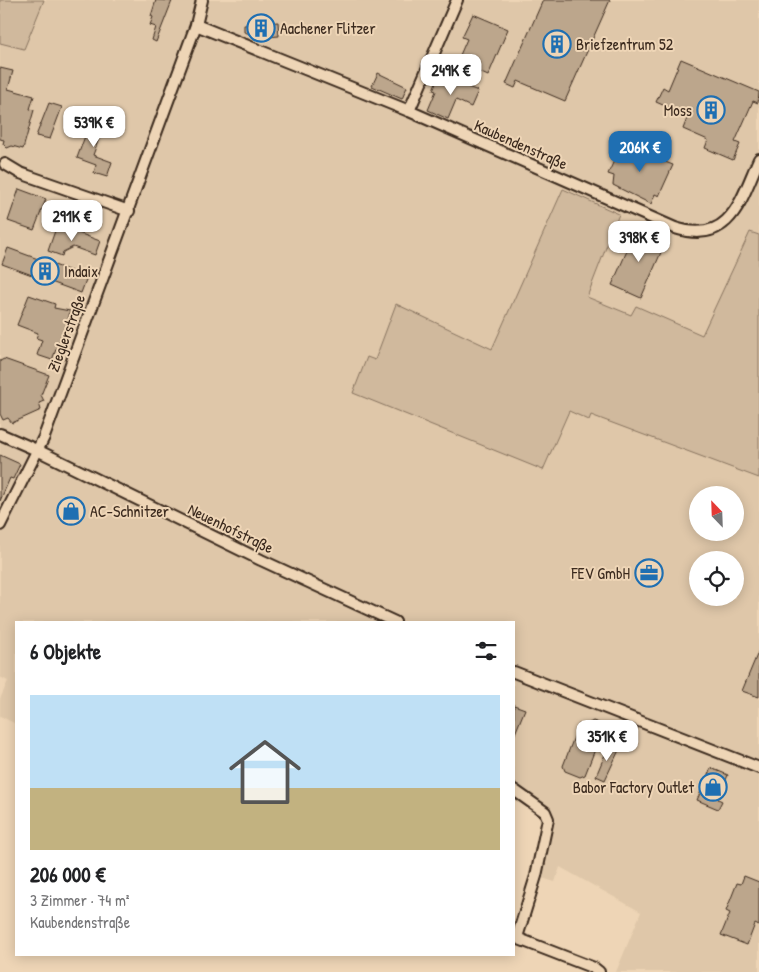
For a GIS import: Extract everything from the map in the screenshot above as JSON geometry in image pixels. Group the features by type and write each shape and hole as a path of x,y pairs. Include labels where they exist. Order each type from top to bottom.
{"street":[{"name":"Zieglerstraße","path":"0,525 39,451 196,25 202,0"},
{"path":"409,111 457,0"},
{"name":"Kaubendenstraße","path":"196,25 409,111 675,228 689,232 715,229 726,222 736,211 759,159"},
{"path":"5,164 20,173 128,211"},
{"name":"Neuenhofstraße","path":"0,434 39,451 261,560 393,621"},
{"path":"515,672 759,768"},
{"path":"515,791 545,812 548,820 536,876 518,934 519,939 522,942 594,968 599,972"}],"shaded area":[{"path":"0,0 44,0 24,49 0,43"},
{"path":"44,0 759,0 759,235 750,232 702,335 636,307 632,316 587,297 619,215 563,189 492,349 396,305 375,360 367,357 543,470 569,411 589,420 591,415 759,478 759,972 616,972 641,912 560,867 555,882 539,877 552,813 515,787 515,621 15,621 15,724 0,716 0,699 8,681 0,677 0,43 24,49"},
{"path":"563,189 619,214 587,297 631,315 636,306 702,335 750,232 759,235 759,478 591,415 589,420 569,411 543,470 353,393 367,357 375,360 396,304 492,349"}],"building":[{"path":"156,0 172,1 156,42 152,40 156,27 150,25"},
{"name":"Briefzentrum 52","path":"543,0 610,0 565,101 518,81 515,88 506,84"},
{"path":"473,14 508,29 488,76 457,62 467,39 462,37"},
{"name":"Aachener Flitzer","path":"278,22 279,36 254,38 254,35 244,32 244,25"},
{"name":"Moss","path":"681,59 759,92 758,103 753,101 735,142 740,144 733,160 705,148 708,140 683,129 688,116 656,102 663,87 668,90"},
{"path":"0,68 13,71 8,89 34,96 30,109 34,110 23,149 12,146 7,148 3,144 4,140 0,139"},
{"path":"378,73 407,87 402,99 372,86"},
{"path":"439,74 462,85 464,79 470,82 468,87 478,91 471,107 456,100 448,119 428,110 436,91 433,90"},
{"path":"49,103 62,107 50,139 36,136"},
{"path":"92,117 105,122 93,155 112,162 107,177 94,173 96,165 77,158"},
{"path":"622,143 643,152 645,149 662,156 660,160 673,165 659,196 655,194 651,204 613,185 614,176 608,174"},
{"path":"19,189 46,199 34,230 8,221"},
{"path":"57,225 100,241 95,255 73,247 63,252 62,256 48,251"},
{"path":"637,228 666,241 641,298 612,285"},
{"name":"Indaix","path":"8,248 87,277 81,293 2,264"},
{"path":"29,295 55,304 54,308 70,311 65,337 61,336 52,360 37,355 42,340 36,338 38,333 17,325"},
{"path":"4,359 49,375 41,395 44,401 39,403 41,410 12,423 8,418 3,420 0,414 0,361"},
{"path":"0,455 20,464 13,479 10,478 0,501"},
{"path":"759,650 759,697 742,691"},
{"path":"515,705 525,709 515,734"},
{"path":"593,721 601,724 603,729 585,775 580,777 565,771 563,766 579,724 584,726"},
{"path":"609,745 619,750 605,780 596,776"},
{"name":"Babor Factory Outlet","path":"711,768 728,775 718,799 722,801 718,809 697,800"},
{"path":"744,876 759,882 759,926 755,924 747,945 721,935 730,913 726,911 737,883 741,884"}],"place":[{"name":"Aachener Flitzer","path":"261,28"},
{"name":"Briefzentrum 52","path":"557,44"},
{"name":"Moss","path":"711,110"},
{"name":"Indaix","path":"45,271"},
{"name":"AC-Schnitzer","path":"71,511"},
{"name":"FEV GmbH","path":"649,573"},
{"name":"Babor Factory Outlet","path":"713,787"}]}
